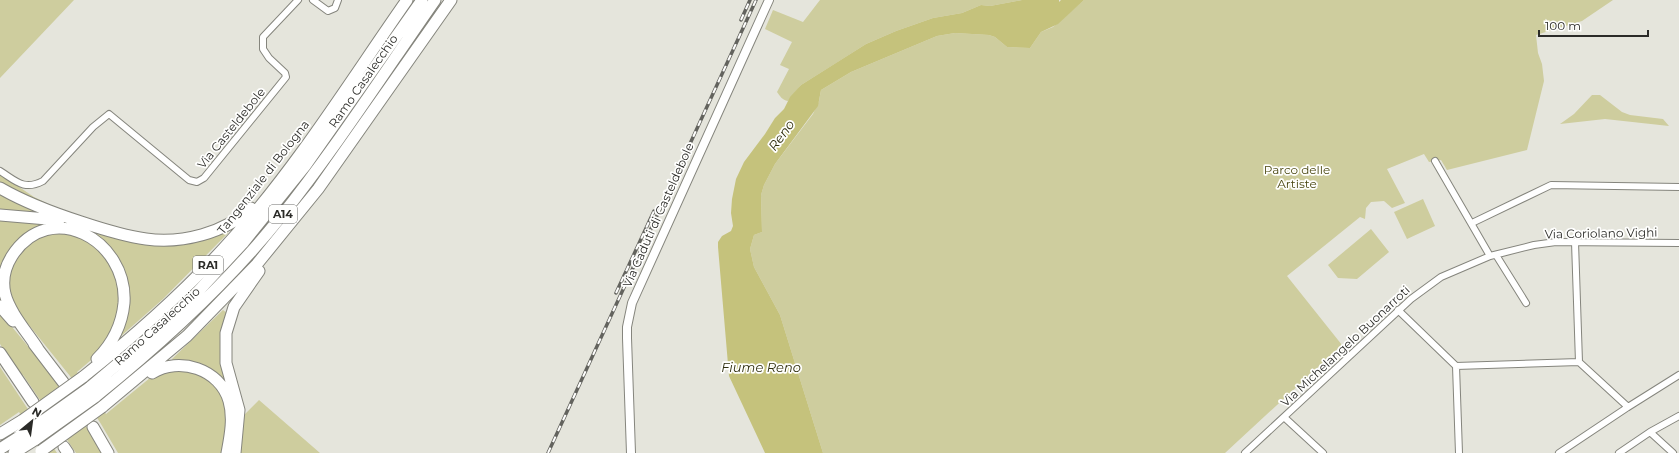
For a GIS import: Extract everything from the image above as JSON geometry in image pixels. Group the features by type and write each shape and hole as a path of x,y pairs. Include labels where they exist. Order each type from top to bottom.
{"highway":[{"name":"Tangenziale di Bologna","path":"82,376 152,320 217,256 268,196 314,134 407,0"},
{"name":"Ramo Casalecchio","path":"92,392 191,299 243,243 306,166 422,0"},
{"name":"Ramo Casalecchio","path":"14,453 33,435 92,392 130,368 202,304 238,267 309,181 435,0"},
{"name":"RA1","path":"41,452 64,446 102,407 159,361 203,320 257,264 292,223 318,189 451,0"},
{"path":"0,215 49,218 89,225 151,239 181,238 215,230 239,218 248,210 277,174 314,134"},
{"path":"0,188 38,208 89,225"},
{"path":"235,453 239,422 238,410 225,352 228,323 238,299 274,253 292,223"},
{"path":"0,434 59,395 82,376 103,353 115,335 123,308 124,291 118,268 109,253 96,240 81,232 53,228 38,233 19,246 7,265 4,287 8,302 38,349"},
{"path":"0,306 38,349 63,382"},
{"path":"0,353 33,402"},
{"path":"0,359 16,376"},
{"path":"121,393 167,366 188,366 207,373 223,388 229,401 231,419 227,453"},
{"path":"93,427 108,451"},
{"name":"Ramo Casalecchio","path":"0,449 33,435"}],"main road":[{"name":"Via Caduti di Casteldebole","path":"631,453 627,327 632,303 770,0"}],"street":[{"name":"Via Casteldebole","path":"0,171 20,184 33,186 43,181 93,127 110,114 189,180 197,182 204,178 286,77 285,73 269,58 263,49 263,38 298,0"},
{"path":"313,0 328,11 335,8 338,0"},
{"path":"1436,161 1472,223 1526,302"},
{"path":"1472,223 1551,185 1679,186"},
{"path":"1575,242 1579,362"},
{"name":"Via Coriolano Vighi","path":"1493,255 1534,245 1575,242 1679,243"},
{"name":"Via Michelangelo Buonarroti","path":"1245,453 1285,418 1411,298 1442,277 1493,255"},
{"path":"1398,310 1456,366 1459,453"},
{"path":"1456,366 1579,362 1628,407"},
{"path":"1559,453 1679,375"},
{"path":"1619,453 1650,432 1679,416"},
{"path":"1285,418 1323,453"},
{"path":"1650,432 1673,453"}],"green space":[{"path":"0,0 74,0 0,78"},
{"path":"820,0 1022,0 990,6 981,5 962,13 933,18 896,31 866,44 801,85 788,101 781,98 777,92 789,69 780,65 792,42 765,29 773,10 803,22"},
{"name":"Parco delle Artiste","path":"1084,0 1613,0 1582,21 1536,35 1544,81 1527,150 1447,170 1441,160 1429,162 1424,154 1387,169 1405,203 1392,208 1384,201 1371,202 1366,208 1365,219 1360,217 1287,276 1342,345 1225,453 823,453 780,315 754,267 750,249 754,235 762,232 761,195 764,185 775,164 813,114 819,101 821,90 851,72 937,36 955,33 989,35 995,37 1007,47 1030,48 1041,32 1053,27"},
{"path":"1592,95 1600,95 1622,112 1630,115 1663,119 1669,126 1605,119 1560,124 1574,114"},
{"path":"0,174 34,197 82,220 54,210 0,183"},
{"path":"0,192 38,211 38,214 0,211"},
{"path":"1423,199 1435,226 1407,239 1394,212"},
{"path":"0,218 52,224 34,229 19,239 7,253 0,270"},
{"path":"84,229 132,240 226,230 228,233 163,299 120,337 126,281"},
{"path":"1371,229 1389,252 1357,279 1338,278 1328,265"},
{"path":"59,231 89,239 112,261 121,299 115,329 97,355 77,372 106,414 156,373 176,367 208,378 224,397 228,421 222,453 118,453 70,376 20,314 9,293 9,276 13,261 33,239"},
{"path":"223,310 227,313 222,335 222,359 229,389 198,365 173,361 172,359"},
{"path":"0,313 55,380 80,416 102,453 76,453 23,375 19,374 0,344"},
{"path":"0,367 57,453 46,453 19,412 0,425"},
{"path":"259,400 320,453 239,453 243,416"}],"water":[{"name":"Fiume Reno","path":"1022,0 1059,0 1059,2 1061,0 1084,0 1058,24 1041,32 1030,48 1007,47 995,37 989,35 955,33 937,36 851,72 821,90 818,106 775,164 764,185 761,195 762,232 754,235 750,249 754,267 780,315 823,453 765,453 729,376 718,247 718,242 722,236 731,231 733,226 731,213 732,199 736,179 744,162 775,118 784,109 790,97 801,85 866,44 896,31 933,18 962,13 981,5 990,6"}],"railway":[{"path":"741,20 750,0"},
{"path":"548,453 756,0"},
{"path":"616,293 654,211"}],"water label":[{"name":"Reno","path":"781,135"}]}
